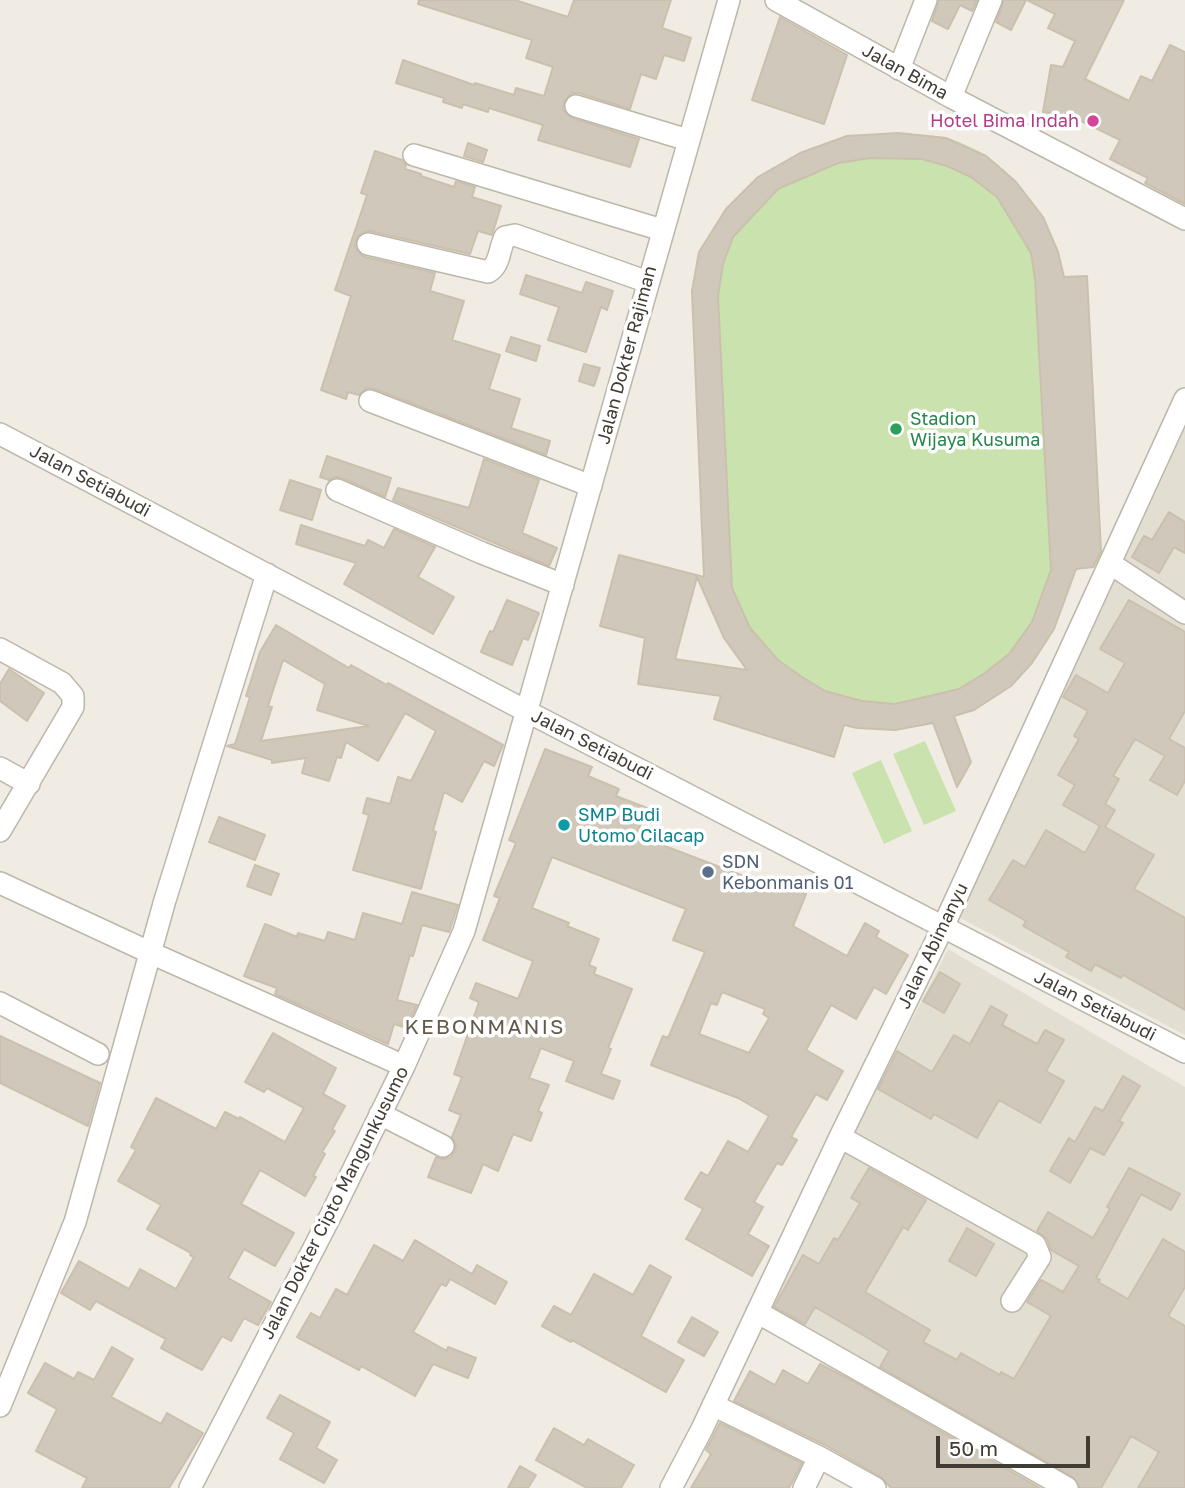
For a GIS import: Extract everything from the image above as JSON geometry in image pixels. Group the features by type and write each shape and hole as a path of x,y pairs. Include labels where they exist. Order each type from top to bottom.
{"street":[{"name":"Jalan Dokter Rajiman","path":"528,712 662,229 729,0"},
{"name":"Jalan Bima","path":"776,0 951,97 1185,219"},
{"path":"899,69 926,0"},
{"path":"951,97 991,0"},
{"path":"576,106 688,140"},
{"path":"414,155 662,229"},
{"path":"368,244 488,272 496,264 505,237 515,235 648,282"},
{"name":"Jalan Abimanyu","path":"671,1488 943,927 1185,399"},
{"path":"370,401 592,486"},
{"name":"Jalan Setiabudi","path":"0,434 528,712 1185,1052"},
{"path":"337,490 563,585"},
{"path":"1111,564 1185,613"},
{"path":"0,1406 75,1222 151,953 267,574"},
{"path":"0,649 62,683 73,696 69,717 0,831"},
{"name":"Jalan Dokter Cipto Mangunkusumo","path":"190,1488 404,1066 464,931 528,712"},
{"path":"0,768 29,784"},
{"path":"0,883 404,1066"},
{"path":"0,1003 98,1054"},
{"path":"380,1114 443,1146"},
{"path":"840,1137 1035,1245 1040,1257 1012,1301"},
{"path":"757,1312 1067,1488"},
{"path":"713,1405 876,1488"},
{"path":"804,1488 819,1457"}],"shaded area":[{"path":"1185,421 1185,1035 960,918"},
{"path":"948,949 1185,1087 1185,1488 1066,1488 763,1313"}],"green space":[{"name":"Stadion Wijaya Kusuma","path":"898,133 947,138 990,159 1024,191 1038,211 1058,254 1064,277 1087,276 1102,567 1076,569 1054,629 974,710 930,723 747,670 724,638 705,594 692,291 699,252 726,209 758,177 800,153 847,136"},
{"path":"925,741 956,811 924,825 893,754"},
{"path":"881,760 912,831 884,844 852,773"}],"building":[{"path":"419,0 515,0 568,17 574,0 671,0 662,28 691,38 684,61 664,55 656,79 641,74 630,109 579,93 572,93 564,102 563,110 572,118 639,139 630,167 538,140 543,125 489,108 488,112 463,104 462,108 443,102 444,98 396,83 403,60 474,85 475,83 514,95 516,88 544,96 553,67 526,58 532,40 418,4"},
{"path":"939,0 977,0 972,11 960,5 948,29 932,21"},
{"path":"1004,0 1026,0 1011,30 996,22"},
{"path":"1027,0 1124,0 1085,79 1129,101 1141,76 1152,81 1170,45 1185,52 1185,204 1145,183 1148,178 1110,159 1120,140 1073,117 1043,112 1051,65 1063,67 1075,41 1048,28 1055,14"},
{"path":"780,17 847,55 824,124 752,100"},
{"path":"898,133 946,138 986,156 1016,182 1043,217 1058,252 1064,277 1087,276 1101,551 1093,567 1076,569 1054,629 1032,663 1011,686 974,710 954,716 971,762 957,787 933,723 895,730 844,725 834,757 714,719 721,696 638,684 645,638 600,626 619,555 704,577 692,291 699,252 726,209 758,177 800,153 847,136","holes":["870,158 922,159 971,177 997,197 1031,253 1035,279 1051,570 1032,622 1009,654 959,689 895,704 862,701 825,691 778,660 750,628 732,588 718,296 723,264 733,237 778,189 838,163","697,577 724,638 747,670 675,659"]},
{"path":"468,143 487,150 483,162 464,156"},
{"path":"375,151 402,160 406,165 405,169 421,176 454,187 456,181 475,187 472,197 501,206 492,235 478,231 470,254 370,231 358,236 355,247 365,257 435,273 430,291 464,301 452,340 500,355 489,389 520,399 511,428 550,441 546,455 375,389 367,388 359,395 348,392 346,399 321,390 351,296 335,290 367,195 361,193"},
{"path":"526,275 582,293 586,282 613,291 607,310 601,307 586,352 548,340 559,307 520,294"},
{"path":"511,337 540,346 536,361 506,351"},
{"path":"584,364 600,368 594,386 579,381"},
{"path":"327,456 391,478 385,497 342,478 329,480 320,477"},
{"path":"484,459 539,480 522,533 557,548 549,566 393,500 398,488 469,508"},
{"path":"290,480 321,490 312,520 280,510"},
{"path":"1169,512 1185,522 1185,553 1174,547 1159,573 1132,557 1144,536 1152,540"},
{"path":"301,525 365,546 368,540 384,548 394,529 435,547 418,577 454,597 433,634 344,584 356,563 296,544"},
{"path":"507,600 539,613 528,640 523,638 512,665 481,652"},
{"path":"1129,600 1185,632 1185,711 1169,739 1185,748 1185,781 1177,795 1150,780 1165,756 1135,739 1113,776 1119,779 1105,804 1115,810 1105,827 1154,855 1134,889 1185,918 1185,1010 1123,975 1121,978 1095,964 1091,971 1066,957 1069,952 1023,926 1026,921 989,900 1013,860 1025,867 1046,830 1085,853 1100,826 1063,805 1075,785 1058,775 1079,739 1074,736 1088,711 1063,697 1076,675 1108,693 1125,663 1100,649"},
{"path":"276,625 349,668 351,665 387,685 388,683 503,745 494,766 484,761 462,802 444,792 421,889 353,870 369,815 363,813 367,798 390,804 398,777 411,781 436,731 405,713 378,761 346,742 341,758 337,757 329,781 302,773 306,758 272,763 272,760 227,746 235,744 250,697 246,696 260,652","holes":["283,660 325,684 317,710 369,726 261,741 272,707 268,706"]},
{"path":"9,669 44,693 27,721 0,701 0,684"},
{"path":"545,749 592,767 588,776 619,789 616,796 647,808 636,835 780,890 782,885 806,894 793,926 847,956 865,923 879,931 876,937 908,955 886,994 874,987 856,1019 831,1005 806,1050 843,1071 827,1100 816,1094 791,1137 797,1140 782,1165 777,1163 754,1202 763,1207 748,1234 769,1246 752,1276 686,1239 703,1209 685,1199 701,1172 708,1176 728,1141 748,1152 769,1116 738,1098 651,1065 663,1036 668,1038 705,952 673,940 686,909 552,857 532,908 599,939 589,965 596,968 594,974 632,989 608,1048 611,1049 601,1074 620,1081 613,1099 566,1081 574,1061 541,1048 529,1078 549,1085 538,1111 542,1113 531,1141 513,1134 498,1171 483,1164 471,1193 428,1177 436,1157 451,1157 455,1151 456,1145 452,1137 461,1115 449,1110 462,1077 454,1074 479,1002 470,998 476,983 518,999 533,961 483,940 500,898 494,896 516,843 509,840","holes":["722,992 765,1009 763,1014 769,1018 749,1053 699,1034 711,1003 717,1005"]},
{"path":"219,817 265,835 255,860 209,842"},
{"path":"255,865 279,874 271,895 247,886"},
{"path":"412,892 458,905 449,932 422,925 397,1000 417,1005 407,1028 394,1024 388,1044 275,994 277,988 244,976 265,924 297,937 298,933 325,941 328,932 355,940 363,913 402,924"},
{"path":"940,972 960,984 944,1013 923,1001"},
{"path":"991,1006 1007,1015 1002,1025 1037,1044 1045,1030 1064,1040 1046,1071 1064,1081 1040,1123 999,1100 977,1138 934,1114 931,1119 878,1089 897,1051 932,1072 954,1035 970,1044"},
{"path":"273,1033 336,1068 323,1094 345,1106 332,1130 335,1131 322,1152 325,1154 313,1176 316,1177 305,1196 260,1170 241,1204 294,1233 275,1266 244,1249 228,1278 271,1302 258,1325 244,1318 231,1341 222,1336 202,1370 161,1348 166,1339 96,1301 90,1310 61,1293 79,1261 129,1289 140,1269 176,1289 194,1257 147,1229 161,1205 118,1181 136,1150 131,1147 156,1098 216,1129 225,1112 239,1119 240,1117 285,1142 304,1108 267,1088 264,1092 245,1082"},
{"path":"0,1036 100,1083 88,1126 0,1083"},
{"path":"1123,1076 1140,1086 1119,1121 1123,1123 1104,1155 1090,1148 1070,1183 1050,1171 1069,1138 1075,1142 1095,1107 1103,1111"},
{"path":"869,1168 926,1200 908,1230 903,1227 865,1292 930,1330 923,1342 957,1360 961,1353 1000,1375 1001,1372 1014,1379 1051,1316 1027,1302 1041,1280 1063,1292 1079,1266 1051,1250 1047,1239 1037,1231 1048,1212 1093,1238 1129,1168 1180,1194 1171,1210 1141,1194 1096,1278 1100,1280 1098,1282 1128,1299 1163,1239 1185,1252 1185,1287 1168,1316 1185,1326 1185,1488 1138,1488 1159,1452 1131,1436 1101,1488 1080,1488 1073,1477 880,1367 889,1351 863,1335 815,1307 805,1324 774,1307 803,1255 819,1264 834,1238 838,1240 860,1203 851,1198"},
{"path":"967,1228 994,1244 976,1276 949,1261"},
{"path":"415,1240 472,1274 477,1265 507,1282 495,1304 450,1279 446,1286 441,1284 413,1332 447,1351 448,1347 476,1358 468,1378 433,1364 415,1396 361,1366 359,1370 297,1337 311,1313 320,1318 336,1289 347,1295 374,1245 403,1261"},
{"path":"650,1265 671,1277 641,1336 684,1360 666,1392 542,1326 554,1306 571,1315 594,1274 633,1295"},
{"path":"692,1317 718,1332 704,1356 678,1342"},
{"path":"112,1347 133,1359 111,1397 161,1424 167,1413 203,1433 169,1488 82,1488 87,1478 36,1451 57,1409 28,1393 45,1363 74,1379 78,1372 94,1380"},
{"path":"820,1364 1040,1488 891,1488 881,1477 825,1445 734,1401 750,1371 775,1385 783,1370 808,1384"},
{"path":"280,1395 330,1422 316,1448 337,1460 324,1483 280,1459 294,1433 267,1418"},
{"path":"720,1423 802,1463 789,1488 691,1488 711,1454 706,1450"},
{"path":"554,1428 584,1445 588,1439 634,1465 621,1488 587,1488 536,1460"},
{"path":"520,1466 536,1475 528,1488 508,1488"}],"place":[{"name":"Hotel Bima Indah","path":"1093,121"},
{"name":"Stadion Wijaya Kusuma","path":"896,429"},
{"name":"SMP Budi Utomo Cilacap","path":"564,825"},
{"name":"SDN Kebonmanis 01","path":"708,872"}],"district":[{"name":"KEBONMANIS","path":"485,1027"}]}
